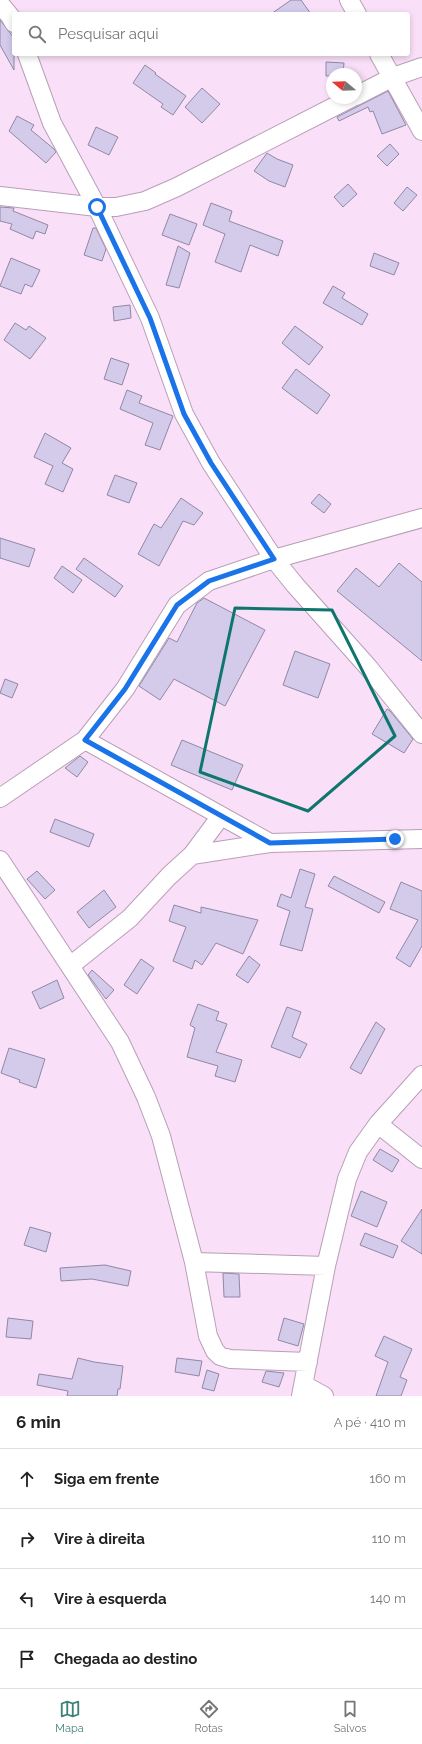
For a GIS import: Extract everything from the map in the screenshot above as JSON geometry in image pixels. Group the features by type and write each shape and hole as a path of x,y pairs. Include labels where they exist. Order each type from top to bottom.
{"street":[{"path":"348,0 356,12"},
{"path":"0,4 12,20"},
{"path":"27,56 52,123 97,207 150,318 184,414 211,463 274,559 295,585 368,666 422,734"},
{"path":"381,56 422,131"},
{"path":"362,93 393,77 422,67"},
{"path":"0,196 97,207 116,206 145,201 178,187 339,104"},
{"path":"0,798 85,740 125,689 177,605 209,581 274,559 422,518"},
{"path":"85,740 270,843"},
{"path":"70,966 130,918 169,876 192,855 221,816"},
{"path":"192,855 270,843 422,839"},
{"path":"0,860 120,1042 146,1097 161,1136 194,1262 208,1336 215,1351 220,1356 230,1359 308,1362"},
{"path":"324,1396 302,1391 326,1266 346,1179 358,1152 378,1124 422,1075"},
{"path":"378,1124 422,1159"},
{"path":"194,1262 326,1266"}],"highlighted area":[{"path":"235,608 332,610 395,736 308,811 200,772"}],"building":[{"path":"291,0 301,0 310,12 274,12"},
{"path":"0,20 12,35 14,70 0,45"},
{"path":"326,62 344,63 344,68 326,68"},
{"path":"145,65 186,96 173,115 161,107 163,104 133,83"},
{"path":"202,88 220,104 202,123 185,107"},
{"path":"388,91 406,125 382,134 373,111 370,112 368,107 339,121 337,117"},
{"path":"17,116 34,125 31,130 56,152 46,163 9,131"},
{"path":"96,127 118,137 109,155 88,145"},
{"path":"390,144 399,154 387,166 377,156"},
{"path":"267,153 277,159 293,165 285,187 269,181 254,171"},
{"path":"348,184 357,194 343,207 334,197"},
{"path":"407,187 417,195 403,211 394,203"},
{"path":"211,203 232,211 229,221 283,241 278,256 250,245 241,272 215,262 225,234 203,225"},
{"path":"0,207 14,208 13,211 48,225 45,234 36,231 33,239 10,229 12,224 0,221"},
{"path":"170,214 197,224 189,245 162,235"},
{"path":"93,228 96,228 106,249 102,261 84,255"},
{"path":"178,246 190,253 179,288 166,285"},
{"path":"374,253 399,263 394,275 370,266"},
{"path":"11,258 40,270 32,287 25,284 21,294 0,286"},
{"path":"333,286 345,293 342,298 368,314 362,325 323,303"},
{"path":"130,305 131,318 114,321 113,307"},
{"path":"15,323 26,330 29,326 46,338 30,359 4,340"},
{"path":"295,326 323,347 309,365 282,343"},
{"path":"111,358 129,364 122,385 104,379"},
{"path":"296,369 330,395 317,414 282,388"},
{"path":"127,390 142,396 139,403 173,416 160,450 145,445 153,423 120,409"},
{"path":"45,433 71,448 62,463 73,469 63,492 45,484 53,466 34,457"},
{"path":"115,475 137,483 129,503 107,495"},
{"path":"319,494 331,504 324,513 311,503"},
{"path":"181,498 203,513 194,525 183,521 159,566 138,554 154,524 161,528"},
{"path":"0,538 35,549 29,567 0,558"},
{"path":"84,558 123,586 115,597 76,569"},
{"path":"399,563 422,582 422,661 337,591 356,568 379,587"},
{"path":"62,566 82,580 73,593 54,578"},
{"path":"204,598 265,630 225,706 174,679 160,700 139,686 169,638 177,642 197,603"},
{"path":"295,651 330,664 318,698 283,685"},
{"path":"5,679 18,684 12,698 0,693"},
{"path":"387,709 413,739 404,753 372,734"},
{"path":"182,740 243,765 232,790 171,765"},
{"path":"80,756 88,762 77,777 65,768"},
{"path":"55,819 94,834 89,847 50,832"},
{"path":"300,869 315,874 305,907 313,909 302,951 280,945 290,911 277,906 281,894 291,898"},
{"path":"37,871 55,890 45,899 27,879"},
{"path":"334,876 385,902 379,913 328,886"},
{"path":"401,882 422,891 422,946 410,967 396,958 418,920 390,909"},
{"path":"104,890 116,907 89,928 77,912"},
{"path":"174,905 201,913 201,907 258,920 243,954 216,943 202,965 195,960 192,969 173,961 186,927 169,921"},
{"path":"249,956 260,965 248,983 236,975"},
{"path":"141,959 154,968 137,994 124,985"},
{"path":"92,970 114,990 106,999 88,975"},
{"path":"57,980 64,998 40,1009 32,992"},
{"path":"198,1004 219,1012 216,1020 227,1024 216,1052 242,1060 235,1082 215,1076 218,1066 187,1057 195,1028 190,1025"},
{"path":"287,1007 301,1012 292,1037 307,1044 300,1058 271,1047"},
{"path":"376,1022 385,1029 361,1074 350,1068"},
{"path":"9,1048 45,1059 36,1088 1,1073"},
{"path":"380,1149 399,1160 392,1172 373,1160"},
{"path":"361,1191 387,1202 377,1227 351,1216"},
{"path":"422,1209 422,1254 401,1241"},
{"path":"30,1227 51,1233 46,1252 24,1245"},
{"path":"365,1233 398,1246 393,1258 360,1245"},
{"path":"105,1265 131,1271 128,1286 92,1279 61,1281 60,1268"},
{"path":"223,1273 239,1274 240,1297 224,1297"},
{"path":"8,1318 33,1321 31,1339 6,1337"},
{"path":"284,1318 304,1324 298,1346 278,1340"},
{"path":"384,1336 412,1349 400,1377 407,1380 401,1396 376,1396 388,1362 375,1356"},
{"path":"78,1358 123,1366 120,1389 118,1389 117,1396 67,1396 68,1391 37,1385 39,1374 72,1379"},
{"path":"177,1358 202,1361 199,1376 175,1372"},
{"path":"207,1370 219,1374 214,1391 202,1388"},
{"path":"266,1371 284,1373 279,1387 262,1382"}],"route":[{"path":"97,207 150,318 184,414 211,463 274,559 209,581 177,605 125,689 85,740 270,843 395,839"}]}
